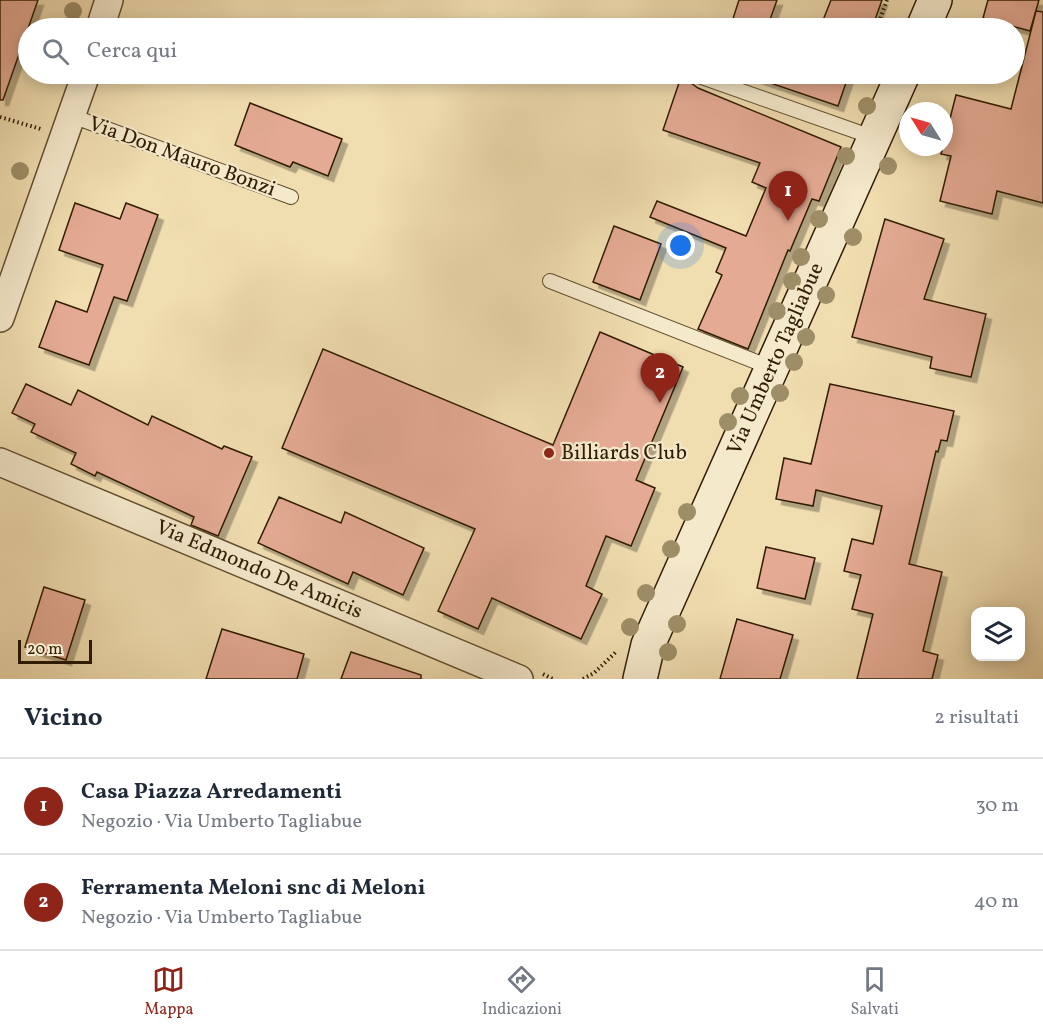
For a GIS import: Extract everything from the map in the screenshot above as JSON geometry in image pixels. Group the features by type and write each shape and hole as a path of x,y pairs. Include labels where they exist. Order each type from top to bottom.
{"street":[{"path":"103,18 109,0"},
{"path":"927,18 935,0"},
{"name":"Via Don Mauro Bonzi","path":"0,318 83,84"},
{"name":"Via Umberto Tagliabue","path":"640,679 629,658 772,368 899,84"},
{"name":"Via Edmondo De Amicis","path":"0,462 519,679"}],"lane":[{"path":"721,84 875,138"},
{"name":"Via Don Mauro Bonzi","path":"68,126 291,197"},
{"path":"550,281 772,368"}],"path":[{"path":"880,18 887,0"},
{"path":"0,117 68,126"},
{"path":"583,679 629,658"}],"building":[{"path":"0,0 38,0 32,18 18,18 18,57 3,100 0,100"},
{"path":"739,0 777,0 771,18 733,18"},
{"path":"831,0 882,0 876,18 824,18"},
{"path":"988,0 1039,0 1030,31 1025,30 1025,18 983,18"},
{"path":"1036,11 1043,12 1043,203 997,191 992,214 940,201 951,156 953,156 953,107 956,95 1011,109 1017,84 1025,84 1025,54"},
{"path":"679,84 692,84 841,147 819,201 812,199 790,251 788,250 748,349 698,329 722,275 716,272 726,248 650,217 657,201 746,236 766,188 752,182 760,163 663,130"},
{"path":"774,84 846,84 838,106"},
{"path":"250,103 342,139 328,176 293,162 290,167 235,145"},
{"path":"75,203 120,219 126,203 158,215 127,301 114,297 89,365 39,347 56,301 87,312 103,265 59,250"},
{"path":"885,219 944,239 924,299 986,314 971,377 930,368 932,357 852,337"},
{"path":"614,226 661,244 640,300 593,282"},
{"path":"600,332 683,367 636,480 655,488 631,546 606,536 586,586 602,594 581,639 492,598 478,629 438,611 475,529 282,448 323,349 553,445"},
{"path":"26,384 71,405 78,390 148,425 152,416 222,449 224,446 252,457 218,536 191,525 194,517 97,472 95,476 71,464 76,453 31,432 35,424 12,413"},
{"path":"830,384 954,411 947,441 941,440 938,452 936,451 909,564 942,572 923,651 938,655 932,679 857,679 873,614 852,609 861,575 844,571 852,539 873,544 882,506 816,490 813,506 776,499 784,458 811,464"},
{"path":"279,497 341,523 345,512 424,548 403,595 353,572 348,584 258,543"},
{"path":"766,547 815,558 805,599 757,588"},
{"path":"44,587 85,600 66,660 25,647"},
{"path":"737,619 793,635 780,679 720,679"},
{"path":"222,629 304,654 297,679 206,679"},
{"path":"351,652 421,675 421,679 341,679"}],"place":[{"name":"Casa Piazza Arredamenti","path":"788,221"},
{"name":"Ferramenta Meloni snc di Meloni","path":"660,403"},
{"name":"Billiards Club","path":"549,453"}]}
